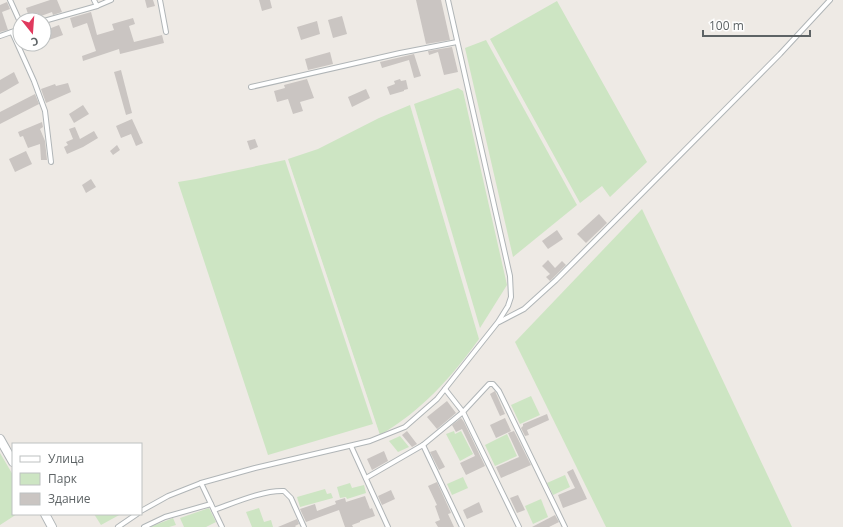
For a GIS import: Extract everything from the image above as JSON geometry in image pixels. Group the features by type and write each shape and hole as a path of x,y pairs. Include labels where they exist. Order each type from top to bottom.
{"street":[{"path":"0,439 11,458"},
{"path":"46,515 52,527"}],"lane":[{"path":"10,0 15,12"},
{"path":"94,0 97,6"},
{"path":"52,19 97,6 111,0"},
{"path":"160,0 166,32"},
{"path":"142,511 168,496 201,483 255,468 370,441 406,427 446,389 498,322 508,306 511,297 510,276 448,0"},
{"path":"498,322 524,309 556,280 780,54 830,0"},
{"path":"0,36 12,32"},
{"path":"251,87 400,53 457,42"},
{"path":"21,52 45,111 51,162"},
{"path":"366,478 423,445 463,412 491,383 496,385 565,527"},
{"path":"446,389 463,412 519,527"},
{"path":"423,445 462,527"},
{"path":"351,446 388,527"},
{"path":"0,449 11,458"},
{"path":"201,483 222,527"},
{"path":"214,510 261,495 284,491 291,498 304,527"},
{"path":"144,527 165,517 211,504"},
{"path":"118,527 135,515"}],"green space":[{"path":"557,1 647,162 610,197 602,186 580,203 490,39"},
{"path":"486,40 577,205 513,257 465,48"},
{"path":"458,88 463,91 507,285 480,328 414,104"},
{"path":"410,105 479,339 458,367 422,405 395,426 380,435 288,159 318,149 379,118"},
{"path":"285,160 373,424 268,455 178,182"},
{"path":"642,209 792,527 606,527 515,342"},
{"path":"531,396 540,415 520,424 511,405"},
{"path":"454,431 455,434 461,431 473,454 460,461 446,434"},
{"path":"507,434 517,456 495,466 485,445"},
{"path":"400,436 409,447 398,452 389,441"},
{"path":"0,453 12,473 12,515 15,515 0,525"},
{"path":"565,475 570,487 553,495 547,483"},
{"path":"463,477 468,488 452,495 447,484"},
{"path":"350,483 352,488 364,485 366,493 347,499 346,497 340,498 337,487"},
{"path":"325,489 327,494 331,493 333,498 300,507 297,497"},
{"path":"541,499 548,517 533,524 525,506"},
{"path":"209,508 216,522 206,527 184,527 180,518"},
{"path":"259,508 264,522 271,520 273,527 252,527 246,512"},
{"path":"95,515 119,515 101,525"},
{"path":"173,518 176,525 169,527 150,527"}],"building":[{"path":"50,0 57,0 62,12 53,15 52,12 27,12 26,8"},
{"path":"145,0 153,0 155,6 147,8"},
{"path":"259,0 270,0 272,8 262,11"},
{"path":"416,0 441,0 450,40 426,44"},
{"path":"7,2 10,9 2,12 8,30 0,32 0,5"},
{"path":"91,12 97,35 114,30 112,24 133,18 135,24 129,26 134,42 162,35 164,43 120,54 119,49 83,61 82,56 96,51 87,23 73,28 70,18"},
{"path":"342,16 347,34 333,38 328,20"},
{"path":"317,21 320,34 301,40 297,27"},
{"path":"59,25 63,35 52,39 52,28"},
{"path":"452,47 458,72 444,75 438,52 429,55 428,51"},
{"path":"330,52 333,64 308,70 305,59"},
{"path":"414,54 421,76 414,78 409,60 382,68 380,62"},
{"path":"121,70 132,113 126,115 114,72"},
{"path":"14,72 19,83 0,94 0,80"},
{"path":"307,79 314,98 300,102 303,111 293,114 288,99 277,102 274,91 285,88 284,85"},
{"path":"400,79 401,81 406,80 408,89 390,95 387,87 395,84 394,81"},
{"path":"68,83 71,92 46,103 41,89 55,84 56,86"},
{"path":"366,89 370,98 352,107 348,97"},
{"path":"35,94 39,104 0,124 0,112"},
{"path":"83,105 89,114 74,123 69,114"},
{"path":"132,119 143,143 136,146 131,134 121,138 116,126"},
{"path":"42,122 43,127 40,129 45,141 47,160 41,160 40,144 28,148 23,136 20,137 18,132"},
{"path":"75,127 80,139 94,131 98,138 67,154 64,147 68,145 66,142 73,139 69,129"},
{"path":"255,139 258,147 250,150 247,141"},
{"path":"117,145 120,150 113,155 110,151"},
{"path":"26,151 32,164 15,172 9,159"},
{"path":"91,179 96,187 86,193 82,185"},
{"path":"599,214 607,223 586,243 577,234"},
{"path":"557,230 563,239 548,249 542,241"},
{"path":"548,260 555,268 562,261 566,265 550,281 546,277 550,274 542,266"},
{"path":"495,391 505,414 500,416 490,394"},
{"path":"447,401 456,413 437,429 427,417"},
{"path":"547,414 549,420 527,430 529,435 525,436 521,428 523,424"},
{"path":"461,418 485,466 466,475 460,463 475,456 462,429 456,432 452,425"},
{"path":"505,418 511,431 496,438 490,425"},
{"path":"407,431 417,444 412,447 402,435"},
{"path":"514,431 531,465 501,478 496,467 519,457 508,433"},
{"path":"436,450 445,467 439,470 430,452"},
{"path":"384,451 388,461 372,470 367,459"},
{"path":"573,469 587,499 563,508 558,495 575,488 567,472"},
{"path":"437,482 451,513 448,514 454,527 438,527 435,522 440,520 435,506 437,505 428,486"},
{"path":"391,490 395,499 382,505 378,496"},
{"path":"518,495 525,510 517,513 510,498"},
{"path":"365,496 370,509 372,508 375,516 352,525 353,527 345,527 339,510 306,522 300,509 315,504 317,511 336,504 335,501 345,498 346,502"},
{"path":"479,502 483,512 467,519 463,510"},
{"path":"555,515 559,522 549,527 532,527"},
{"path":"297,519 299,524 295,526 296,527 278,527"}]}
